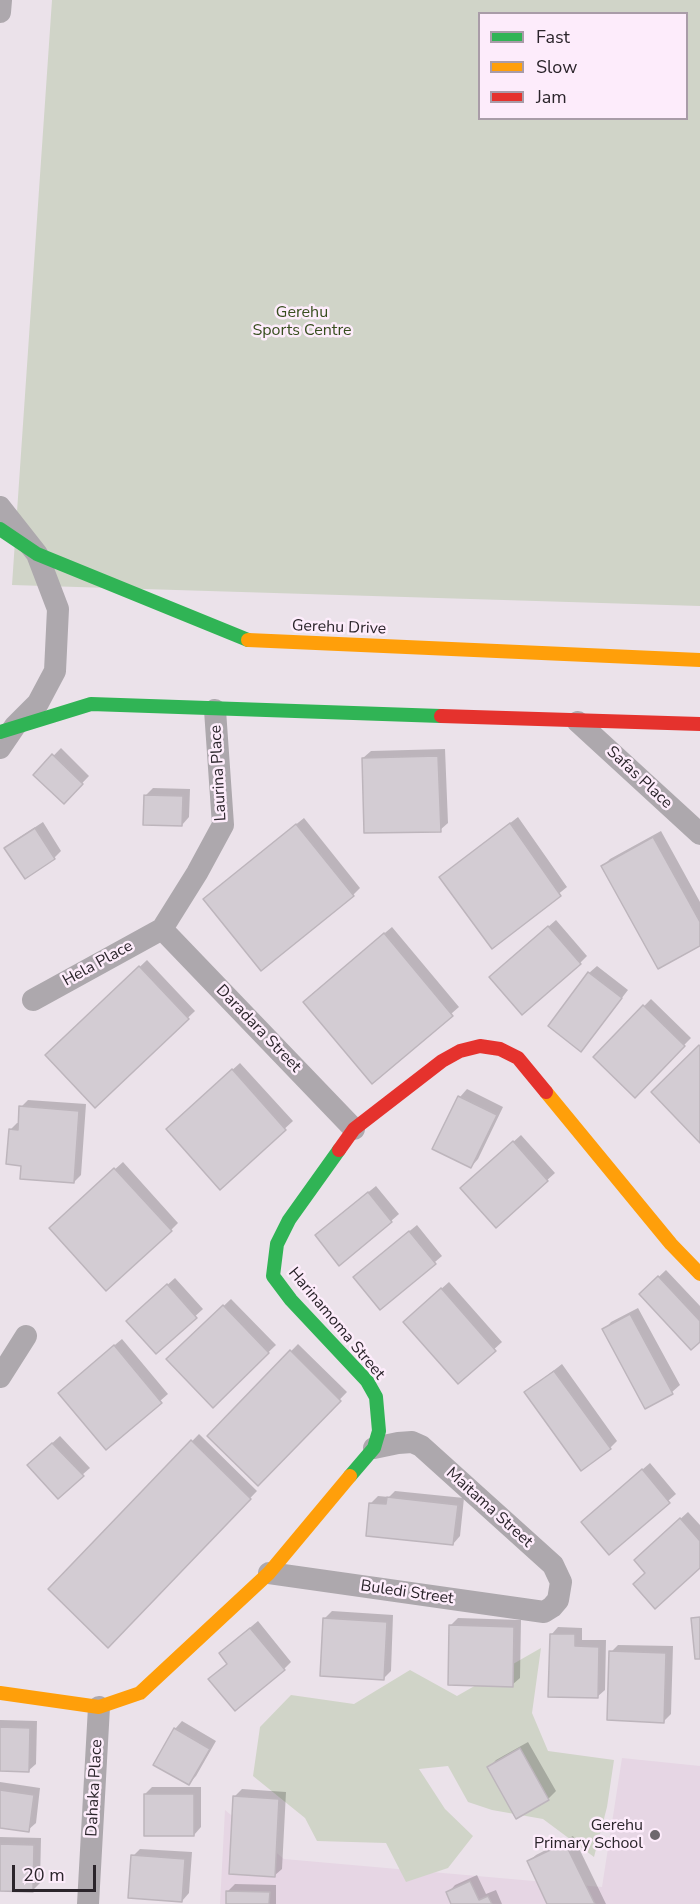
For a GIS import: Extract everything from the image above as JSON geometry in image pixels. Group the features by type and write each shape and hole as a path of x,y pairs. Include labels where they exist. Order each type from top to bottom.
{"street":[{"path":"0,12 1,0"},
{"path":"0,507 37,554 58,609 55,671 38,703 7,729 0,748"},
{"name":"Gerehu Drive","path":"0,529 37,554 246,640 700,660"},
{"path":"7,729 92,704 578,722 700,724"},
{"name":"Laurina Place","path":"162,929 197,873 223,825 216,710"},
{"name":"Safas Place","path":"578,722 700,834"},
{"name":"Hela Place","path":"33,1000 162,929"},
{"name":"Daradara Street","path":"162,929 354,1129"},
{"name":"Harinamoma Street","path":"374,1448 379,1431 376,1397 367,1381 291,1300 273,1276 277,1244 289,1220 354,1129 442,1061 460,1051 480,1046 500,1048 519,1058 671,1244 700,1275"},
{"path":"0,1377 26,1336"},
{"name":"Maitama Street","path":"374,1448 412,1442 421,1446 553,1565 561,1582 560,1591 558,1600 544,1612"},
{"path":"0,1693 99,1707 140,1693 269,1573 374,1448"},
{"name":"Buledi Street","path":"269,1573 544,1612"},
{"name":"Dahaka Place","path":"88,1904 99,1707"}],"shaded area":[{"name":"Gerehu Primary School","path":"622,1758 700,1766 700,1904 220,1904 225,1810 284,1859 602,1887"}],"green space":[{"name":"Gerehu Sports Centre","path":"52,0 700,0 700,606 12,585"},
{"path":"541,1648 532,1713 548,1751 614,1760 607,1807 594,1857 543,1819 492,1810 468,1802 448,1766 419,1769 445,1809 473,1836 448,1868 406,1882 386,1843 317,1841 305,1818 253,1776 260,1727 291,1695 354,1704 410,1670 457,1696"}],"building":[{"path":"52,754 83,784 64,804 33,775"},
{"path":"438,756 441,832 364,833 362,758"},
{"path":"144,795 183,796 182,826 143,825"},
{"path":"510,823 561,896 492,949 439,877"},
{"path":"296,824 354,896 261,971 203,899"},
{"path":"35,828 55,859 25,879 4,848"},
{"path":"653,837 700,922 700,946 658,969 601,866"},
{"path":"548,926 581,964 522,1015 489,977"},
{"path":"384,933 453,1016 372,1084 303,1002"},
{"path":"139,966 189,1019 95,1108 45,1055"},
{"path":"588,972 622,998 581,1052 548,1026"},
{"path":"643,1005 685,1046 635,1098 593,1057"},
{"path":"700,1046 700,1143 651,1092"},
{"path":"232,1069 286,1130 220,1190 166,1129"},
{"path":"458,1096 497,1115 471,1168 432,1149"},
{"path":"19,1106 79,1111 74,1183 20,1179 21,1166 6,1164 9,1129 18,1130"},
{"path":"513,1141 548,1181 496,1228 460,1188"},
{"path":"114,1168 172,1231 106,1291 49,1228"},
{"path":"368,1192 392,1222 339,1266 315,1235"},
{"path":"409,1231 436,1264 380,1310 353,1277"},
{"path":"658,1276 700,1321 700,1342 691,1350 639,1294"},
{"path":"167,1284 197,1318 156,1354 126,1321"},
{"path":"441,1288 496,1351 458,1384 403,1322"},
{"path":"223,1305 269,1353 213,1408 166,1359"},
{"path":"630,1314 673,1394 645,1409 602,1329"},
{"path":"114,1345 162,1403 106,1450 58,1393"},
{"path":"290,1350 341,1401 258,1486 207,1436"},
{"path":"554,1371 611,1449 581,1471 524,1392"},
{"path":"191,1440 251,1499 108,1648 48,1589"},
{"path":"52,1443 84,1476 58,1499 27,1465"},
{"path":"642,1469 670,1503 609,1555 581,1522"},
{"path":"387,1497 458,1505 453,1545 366,1536 369,1503 386,1504"},
{"path":"680,1518 700,1541 700,1568 655,1609 633,1584 645,1573 634,1560"},
{"path":"700,1617 700,1659 695,1659 691,1618"},
{"path":"323,1618 387,1622 384,1680 320,1676"},
{"path":"449,1625 514,1627 513,1687 448,1685"},
{"path":"250,1628 285,1670 235,1711 208,1679 227,1664 219,1653"},
{"path":"550,1634 575,1634 575,1646 599,1647 598,1698 548,1697"},
{"path":"609,1651 666,1653 664,1723 607,1720"},
{"path":"0,1727 30,1728 29,1772 0,1771"},
{"path":"174,1728 210,1749 189,1785 153,1765"},
{"path":"520,1748 549,1800 516,1819 487,1767"},
{"path":"0,1790 34,1795 29,1832 0,1828"},
{"path":"144,1794 194,1794 194,1836 144,1836"},
{"path":"233,1796 279,1799 275,1877 229,1874"},
{"path":"565,1843 595,1904 547,1904 527,1861"},
{"path":"0,1844 34,1845 33,1892 0,1891"},
{"path":"131,1855 185,1859 182,1902 128,1898"},
{"path":"470,1881 479,1900 488,1896 492,1904 451,1904 446,1892"},
{"path":"226,1891 270,1892 269,1904 226,1904"}],"traffic: fast":[{"path":"0,529 37,554 248,640"},
{"path":"0,732 91,704 441,716"},
{"path":"339,1150 289,1220 277,1244 273,1276 291,1300 367,1381 376,1397 379,1431 374,1448 350,1476"}],"traffic: slow":[{"path":"248,640 700,660"},
{"path":"546,1092 671,1244 700,1274"},
{"path":"0,1693 99,1707 140,1693 269,1573 350,1476"}],"traffic: jam":[{"path":"441,716 700,724"},
{"path":"339,1150 354,1129 442,1061 460,1051 480,1046 500,1049 518,1058 546,1092"}],"place":[{"name":"Gerehu Primary School","path":"655,1835"}]}
